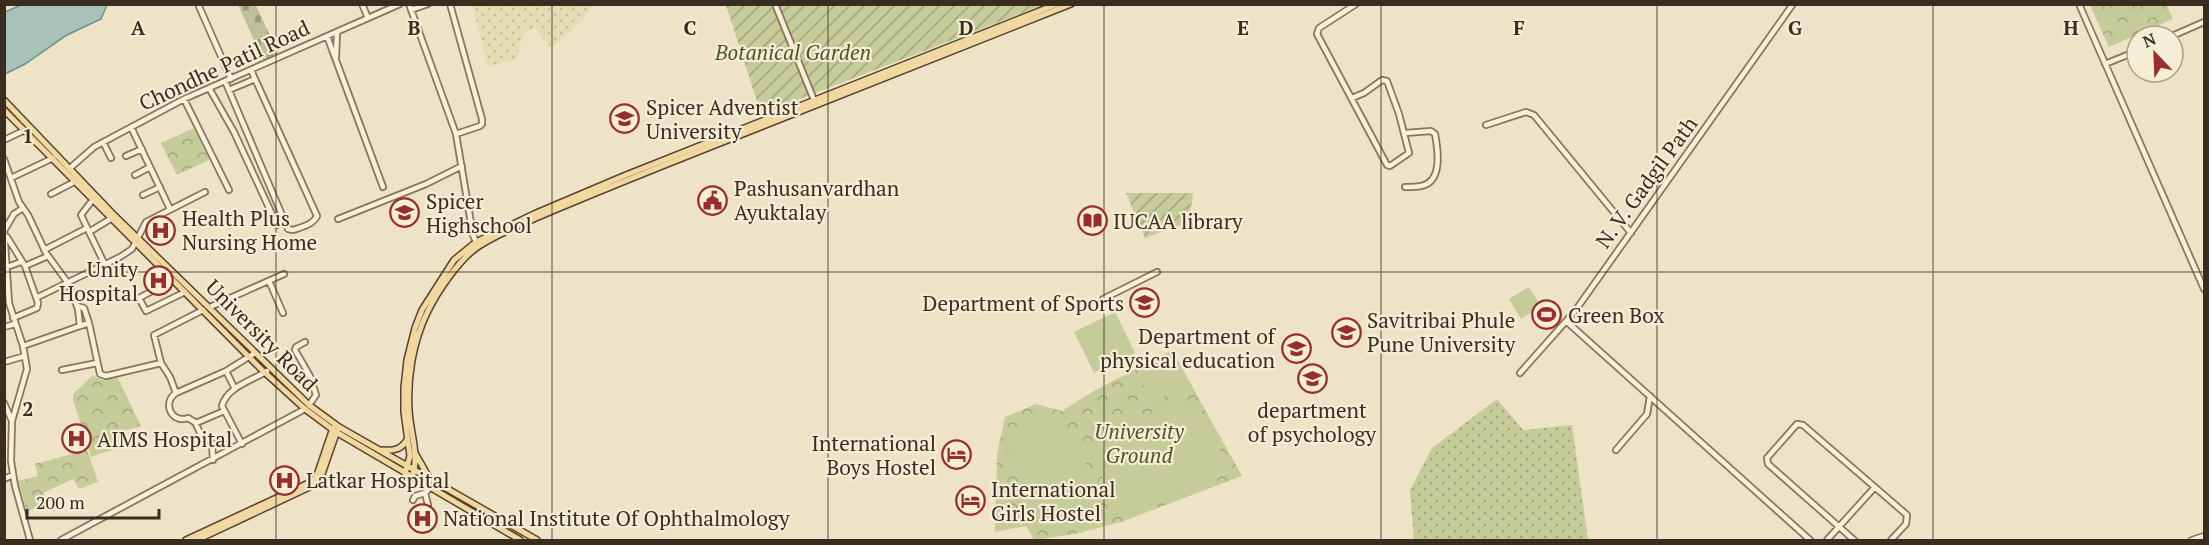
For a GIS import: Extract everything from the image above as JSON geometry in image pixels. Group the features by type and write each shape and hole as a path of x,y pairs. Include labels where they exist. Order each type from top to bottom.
{"main road":[{"path":"477,244 628,179 1029,18 1057,4"},
{"path":"412,468 404,408 405,374 412,341 425,311 458,264 477,244 534,214 626,174 814,100 1071,4"},
{"name":"University Road","path":"4,100 52,158 137,240 203,310 307,407 405,473 520,540"},
{"name":"University Road","path":"4,110 28,129 69,169 112,218 210,307 252,355"},
{"path":"412,477 414,452 409,412 409,388 412,361 425,311"},
{"path":"186,540 313,481 336,428"},
{"path":"197,540 316,484 321,477 336,428"},
{"name":"University Road","path":"336,428 379,449 537,540"},
{"path":"379,449 396,450 403,447 407,440"},
{"path":"414,452 429,477"},
{"path":"405,473 412,468"}],"street":[{"path":"198,4 231,79"},
{"path":"362,4 368,18"},
{"name":"Chondhe Patil Road","path":"69,169 94,147 184,99 400,4"},
{"path":"428,4 410,7 456,134 477,244"},
{"path":"450,4 482,124 456,134"},
{"path":"775,4 814,100"},
{"path":"1352,98 1364,93 1382,80 1386,80 1405,133 1409,152 1388,166 1317,32 1319,28 1356,4"},
{"name":"N. V. Gadgil Path","path":"1520,373 1566,321 1793,4"},
{"path":"2079,4 2205,289"},
{"path":"2185,30 2205,22"},
{"path":"335,59 337,32"},
{"path":"327,36 383,187"},
{"path":"2105,64 2125,56"},
{"path":"225,81 288,228 293,231 304,226 314,221 317,216 251,69"},
{"path":"229,90 255,79"},
{"path":"209,88 234,132 277,225"},
{"path":"184,99 229,190"},
{"path":"1486,125 1526,112 1534,116 1631,233"},
{"path":"131,127 170,209"},
{"path":"4,140 28,129"},
{"path":"1405,133 1431,131 1435,134 1437,155 1437,170 1430,181 1423,186 1405,187"},
{"path":"103,142 111,158"},
{"path":"126,156 141,148"},
{"path":"11,178 52,158"},
{"path":"4,159 19,202 44,250 68,283 77,306 80,326"},
{"path":"338,219 426,184 462,166"},
{"path":"135,174 150,167"},
{"path":"51,194 76,181"},
{"path":"143,195 160,187"},
{"path":"38,297 105,265 130,250 146,222 206,192"},
{"path":"94,197 81,215 105,265"},
{"path":"23,208 14,213 5,231 6,286 27,369 12,421 13,475 30,540"},
{"path":"44,250 112,218"},
{"path":"5,231 38,297 37,308 13,318"},
{"path":"7,267 48,256"},
{"path":"2197,273 2205,270"},
{"path":"1103,299 1157,272"},
{"path":"210,307 284,274"},
{"path":"173,280 139,298 146,311 185,292"},
{"path":"269,281 283,313"},
{"path":"77,306 84,308 102,376 161,363"},
{"path":"176,393 161,363 154,335 203,310"},
{"path":"1566,321 1810,540"},
{"path":"23,346 88,323"},
{"path":"4,327 15,324"},
{"path":"61,540 213,460 307,407 316,395 295,350 305,342"},
{"path":"213,460 212,443 201,435 195,422 188,418 181,421 172,415 168,404 176,393 226,371 252,355"},
{"path":"4,362 25,356"},
{"path":"62,370 97,363"},
{"path":"242,444 224,411 223,400 230,392 268,370"},
{"path":"226,371 235,389"},
{"path":"1616,450 1647,414 1650,396"},
{"path":"4,403 12,421"},
{"path":"195,422 224,411"},
{"path":"1854,540 1768,464 1767,458 1796,426 1803,425 1908,518 1906,524 1891,540"},
{"path":"4,479 13,475"},
{"path":"412,500 431,487"},
{"path":"1827,540 1875,488"},
{"path":"424,493 428,505"},
{"path":"2192,540 2205,536"}],"shaded area":[{"path":"472,4 593,5 582,21 551,48 535,28 523,33 517,59 488,67"}],"green space":[{"path":"238,5 256,5 278,53 263,60"},
{"name":"Botanical Garden","path":"726,5 1043,5 761,114"},
{"path":"2090,5 2167,5 2173,19 2162,24 2125,24 2125,40 2109,47"},
{"path":"194,128 209,160 177,175 161,143"},
{"path":"1126,193 1193,193 1189,222 1145,238"},
{"path":"1529,287 1541,307 1521,319 1509,299"},
{"path":"1115,312 1135,353 1094,373 1074,332"},
{"name":"University Ground","path":"1172,350 1242,476 1121,522 1075,534 1034,540 1026,526 995,532 997,454 1005,417 1036,404 1062,411 1094,391"},
{"path":"1169,355 1185,386 1152,403 1137,372"},
{"path":"94,376 102,380 117,376 141,426 121,432 123,446 91,457 73,394"},
{"path":"1497,399 1523,430 1572,425 1588,540 1414,540 1410,490 1432,448"},
{"path":"1181,405 1193,409 1212,424 1220,444 1217,467 1208,480 1195,490 1121,516 1087,444 1139,419 1141,422 1159,410"},
{"path":"1046,414 1059,419 1067,428 1090,474 1095,490 1094,506 1081,522 1070,527 1040,522 1003,442 1010,439 1015,428 1023,420"},
{"path":"87,450 98,482 79,489 73,479 43,493 48,504 27,511 18,481 38,476 35,464"}],"water":[{"path":"21,5 107,5 101,19 67,35 25,64 5,74 5,12"}],"place":[{"name":"Spicer Adventist University","path":"625,119"},
{"name":"Pashusanvardhan Ayuktalay","path":"713,200"},
{"name":"Spicer Highschool","path":"405,213"},
{"name":"IUCAA library","path":"1092,221"},
{"name":"Health Plus Nursing Home","path":"161,230"},
{"name":"Unity Hospital","path":"159,281"},
{"name":"Department of Sports","path":"1145,303"},
{"name":"Green Box","path":"1547,315"},
{"name":"Savitribai Phule Pune University","path":"1346,332"},
{"name":"Department of physical education","path":"1296,348"},
{"name":"department of psychology","path":"1312,379"},
{"name":"AIMS Hospital","path":"76,439"},
{"name":"International Boys Hostel","path":"957,455"},
{"name":"Latkar Hospital","path":"285,480"},
{"name":"International Girls Hostel","path":"970,501"},
{"name":"National Institute Of Ophthalmology","path":"422,518"}]}
